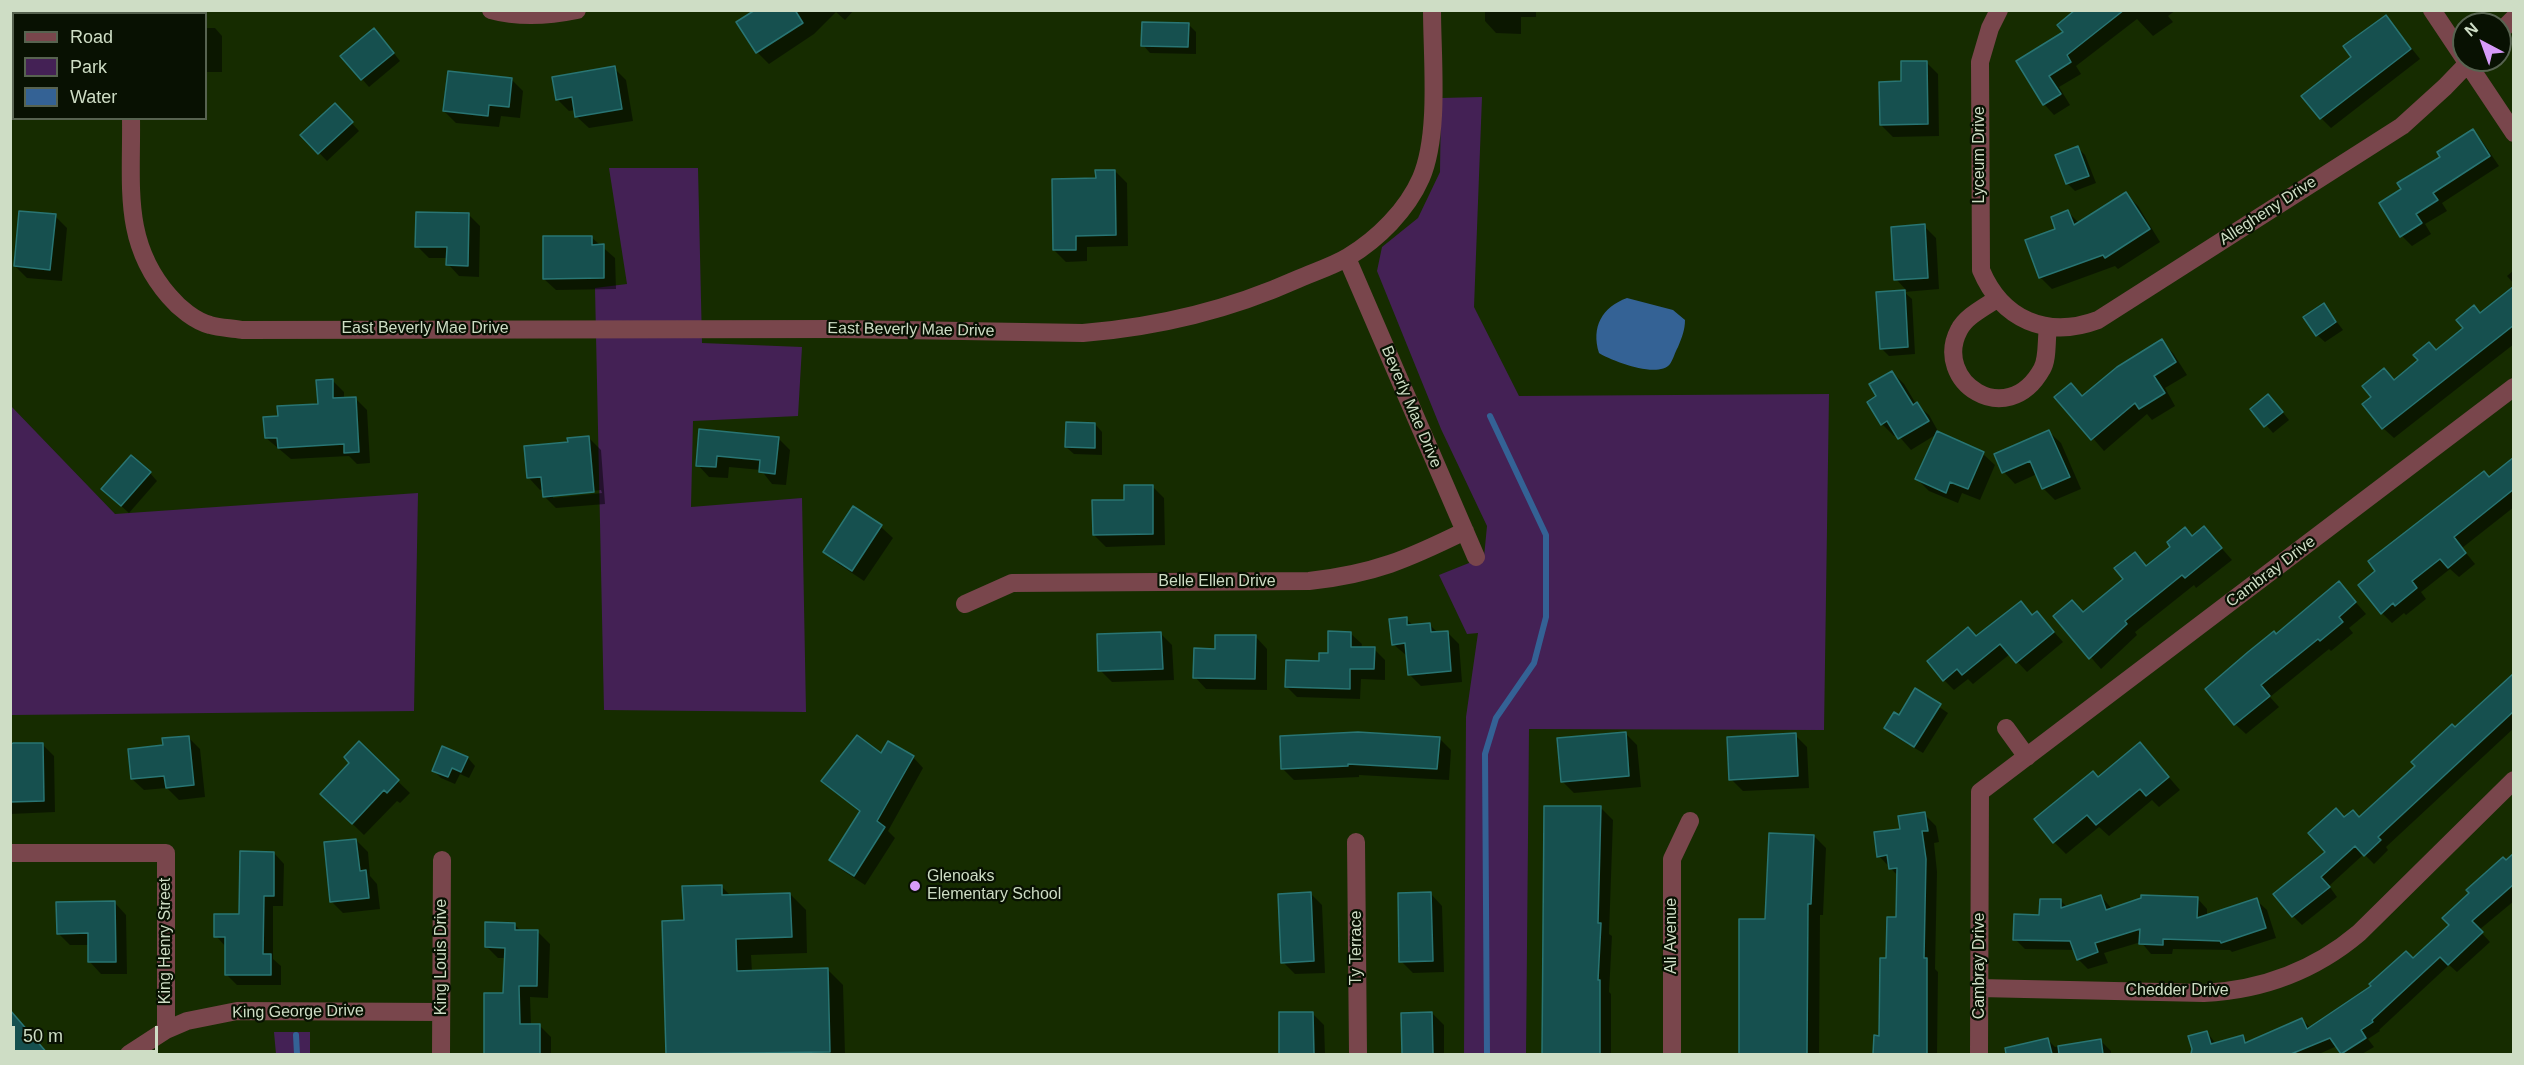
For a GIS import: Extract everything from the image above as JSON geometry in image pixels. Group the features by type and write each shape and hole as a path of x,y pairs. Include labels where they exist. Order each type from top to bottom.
{"street":[{"path":"491,10 506,14 542,16 577,10"},
{"name":"East Beverly Mae Drive","path":"131,120 133,222 142,256 154,279 187,313 209,325 242,330 842,329 1083,333 1119,330 1176,321 1231,306 1347,258 1389,224 1421,177 1429,147 1432,110 1432,10"},
{"name":"Lyceum Drive","path":"2000,10 1990,28 1980,63 1979,248 1981,270 1987,284 1998,298 2039,325"},
{"path":"2432,10 2452,39"},
{"name":"Allegheny Drive","path":"2039,325 2064,329 2098,320 2402,126 2459,72"},
{"path":"2474,72 2514,133"},
{"name":"Beverly Mae Drive","path":"1347,258 1476,557"},
{"path":"1998,298 1968,319 1959,330 1954,346 1955,363 1962,379 1977,393 1989,399 2002,400 2028,387 2043,368 2039,325"},
{"name":"Cambray Drive","path":"1979,1054 1980,792 2514,387"},
{"name":"Belle Ellen Drive","path":"965,604 1012,583 1309,581 1341,578 1403,561 1465,531"},
{"path":"2007,728 2027,757"},
{"name":"Chedder Drive","path":"1980,988 2204,993 2234,991 2291,975 2326,957 2359,933 2514,780"},
{"name":"Ali Avenue","path":"1672,1054 1672,859 1690,821"},
{"name":"Ty Terrace","path":"1356,842 1358,1054"},
{"name":"King Henry Street","path":"10,853 166,853 166,1029"},
{"name":"King Louis Drive","path":"441,1054 442,860"},
{"name":"King George Drive","path":"129,1054 166,1029 187,1021 237,1011 441,1012"}],"green space":[{"path":"1482,97 1474,307 1519,396 1829,394 1824,730 1529,729 1526,1054 1464,1054 1466,717 1478,633 1467,634 1439,575 1484,557 1487,526 1441,429 1377,271 1382,247 1418,218 1440,172 1441,98"},
{"path":"609,168 698,168 702,343 802,347 798,416 693,421 691,507 802,498 806,712 604,710 595,288 627,284"},
{"path":"10,405 115,514 418,493 414,711 11,715"},
{"path":"274,1032 310,1032 310,1054 276,1054"}],"water":[{"path":"1627,298 1673,310 1685,320 1678,347 1670,364 1664,368 1656,370 1635,367 1599,353 1596,335 1601,319 1611,307"}],"building":[{"path":"755,10 795,10 803,23 756,53 736,22"},
{"path":"2075,10 2124,10 2067,55 2071,62 2049,76 2061,94 2043,105 2016,61 2063,32 2057,25"},
{"path":"2386,15 2411,49 2320,119 2301,96 2351,57 2343,46"},
{"path":"1142,22 1189,23 1188,47 1141,46"},
{"path":"374,28 394,53 361,80 340,56"},
{"path":"1901,61 1927,61 1928,124 1880,125 1879,82 1901,81"},
{"path":"615,66 622,109 575,117 572,97 556,100 552,77"},
{"path":"448,71 512,78 509,107 489,105 488,116 443,111"},
{"path":"335,103 353,122 318,154 300,135"},
{"path":"2473,129 2490,156 2433,193 2438,200 2416,214 2422,223 2400,237 2379,203 2401,189 2397,183 2440,157 2437,152"},
{"path":"2078,146 2089,176 2066,184 2055,155"},
{"path":"1095,170 1115,170 1116,235 1076,236 1076,250 1053,250 1052,179 1096,178"},
{"path":"2126,192 2150,229 2105,258 2103,255 2039,278 2025,240 2055,229 2051,217 2068,210 2074,225"},
{"path":"19,211 56,214 50,270 14,266"},
{"path":"416,212 469,213 468,266 446,265 447,247 415,247"},
{"path":"1925,224 1928,278 1894,280 1891,227"},
{"path":"543,236 592,236 592,245 604,244 604,278 543,279"},
{"path":"2514,286 2514,325 2382,429 2362,404 2371,397 2362,386 2384,368 2394,380 2418,360 2413,355 2429,342 2436,350 2463,328 2456,320 2474,305 2480,313"},
{"path":"1905,290 1908,347 1880,349 1876,292"},
{"path":"2324,303 2336,322 2316,336 2303,317"},
{"path":"2162,339 2176,362 2154,376 2165,393 2139,409 2135,403 2091,440 2054,397 2071,383 2082,396 2117,367"},
{"path":"1892,371 1913,405 1917,402 1929,421 1898,439 1887,421 1881,425 1867,402 1876,396 1869,384"},
{"path":"333,379 333,398 356,397 359,452 344,453 344,444 278,448 277,438 265,438 263,417 278,416 277,406 318,404 316,380"},
{"path":"2268,394 2283,412 2264,427 2250,409"},
{"path":"1066,422 1095,423 1095,448 1065,447"},
{"path":"699,429 779,437 775,474 759,472 760,460 717,456 716,467 696,466"},
{"path":"2049,430 2070,477 2042,489 2030,461 2002,473 1994,454"},
{"path":"1937,431 1984,452 1968,489 1950,482 1946,493 1915,479"},
{"path":"589,436 594,492 543,497 541,477 527,478 524,446 568,442 567,438"},
{"path":"131,455 151,472 121,506 101,489"},
{"path":"2514,457 2514,489 2454,537 2466,553 2448,568 2440,559 2412,581 2417,588 2395,606 2393,603 2381,614 2358,585 2375,571 2368,561 2484,471 2489,477"},
{"path":"1124,485 1153,485 1153,534 1093,535 1092,500 1124,500"},
{"path":"853,506 882,525 852,571 823,552"},
{"path":"2204,526 2222,548 2185,578 2182,575 2125,621 2127,624 2089,659 2053,616 2072,600 2083,612 2123,579 2114,568 2135,552 2146,566 2170,547 2167,542 2185,527 2192,536"},
{"path":"2339,581 2356,602 2339,617 2343,622 2261,685 2270,696 2234,725 2205,689 2274,631 2276,634"},
{"path":"2021,601 2032,615 2037,611 2054,632 2016,663 2000,644 1962,675 1957,669 1943,681 1927,661 1968,627 1976,636"},
{"path":"1407,617 1407,625 1430,623 1431,632 1448,631 1451,671 1408,675 1405,643 1392,645 1389,619"},
{"path":"1328,631 1351,632 1351,647 1375,647 1374,669 1350,669 1350,689 1285,687 1286,660 1319,661 1319,653 1328,653"},
{"path":"1161,632 1163,669 1098,671 1097,634"},
{"path":"1215,635 1256,635 1255,679 1193,678 1194,648 1215,649"},
{"path":"2514,673 2514,711 2378,837 2381,840 2364,856 2355,846 2321,877 2330,887 2292,917 2273,894 2325,852 2308,833 2336,808 2344,817 2353,810 2359,817 2415,766 2411,762 2452,724 2455,727"},
{"path":"1915,688 1941,704 1914,747 1884,728 1894,712 1899,715"},
{"path":"1358,732 1440,737 1437,769 1348,764 1348,766 1281,769 1280,736"},
{"path":"1626,732 1629,776 1561,782 1557,738"},
{"path":"1796,733 1798,776 1729,780 1727,737"},
{"path":"857,735 881,753 888,741 914,756 877,821 885,827 854,876 829,860 860,811 821,781"},
{"path":"189,736 194,785 166,788 164,776 131,779 128,749 163,745 162,738"},
{"path":"359,741 399,780 387,793 384,790 352,824 320,794 349,763 344,757"},
{"path":"2140,742 2169,777 2146,796 2140,789 2096,825 2087,815 2053,843 2034,819 2093,771 2098,777"},
{"path":"13,743 43,743 44,801 10,802 10,745"},
{"path":"442,746 468,757 461,772 452,768 448,777 432,771"},
{"path":"1544,806 1601,806 1598,923 1601,923 1598,980 1600,980 1600,1054 1542,1054"},
{"path":"1925,812 1928,831 1922,831 1926,859 1924,958 1927,958 1927,1054 1873,1054 1874,1035 1879,1036 1880,958 1886,958 1887,917 1896,917 1897,868 1889,869 1887,855 1877,857 1874,832 1900,829 1898,816"},
{"path":"1769,833 1814,835 1811,904 1808,904 1807,1054 1739,1054 1739,919 1765,919"},
{"path":"356,839 360,871 366,870 369,898 330,902 324,842"},
{"path":"240,851 274,852 274,896 264,896 263,954 271,954 271,975 225,975 225,937 214,937 214,914 239,914"},
{"path":"2514,853 2514,884 2472,921 2483,932 2448,965 2440,957 2372,1020 2373,1022 2361,1030 2366,1038 2341,1054 2330,1038 2291,1054 2191,1054 2192,1049 2188,1036 2207,1031 2211,1044 2243,1035 2245,1043 2302,1018 2307,1029 2371,986 2369,984 2406,951 2413,958 2449,925 2442,918 2469,893 2466,890 2503,857 2506,860"},
{"path":"722,885 722,895 790,893 792,937 736,939 737,971 828,968 830,1052 666,1054 662,921 684,920 682,886"},
{"path":"1311,892 1314,961 1281,963 1278,894"},
{"path":"1431,892 1433,961 1399,962 1398,893"},
{"path":"2101,895 2106,910 2141,898 2141,895 2198,897 2197,918 2257,898 2266,928 2221,943 2220,941 2163,939 2163,945 2139,944 2140,929 2095,943 2098,952 2077,960 2070,941 2013,940 2014,914 2039,915 2040,899 2061,899 2061,908"},
{"path":"115,901 116,962 88,962 88,933 57,934 56,902"},
{"path":"485,922 515,923 515,930 538,930 537,986 519,986 520,1024 540,1024 540,1054 484,1054 484,993 503,993 505,948 485,947"},
{"path":"10,1010 48,1054 10,1054"},
{"path":"1279,1012 1313,1012 1314,1054 1279,1054"},
{"path":"1432,1012 1433,1054 1402,1054 1401,1013"},
{"path":"2048,1038 2052,1054 2006,1054 2005,1048"},
{"path":"2101,1039 2103,1054 2059,1054 2058,1046"}],"waterway":[{"path":"1487,1054 1485,754 1496,718 1534,663 1546,617 1546,535 1490,416"},
{"path":"296,1035 297,1054"}],"place":[{"name":"Glenoaks Elementary School","path":"915,886"}]}
